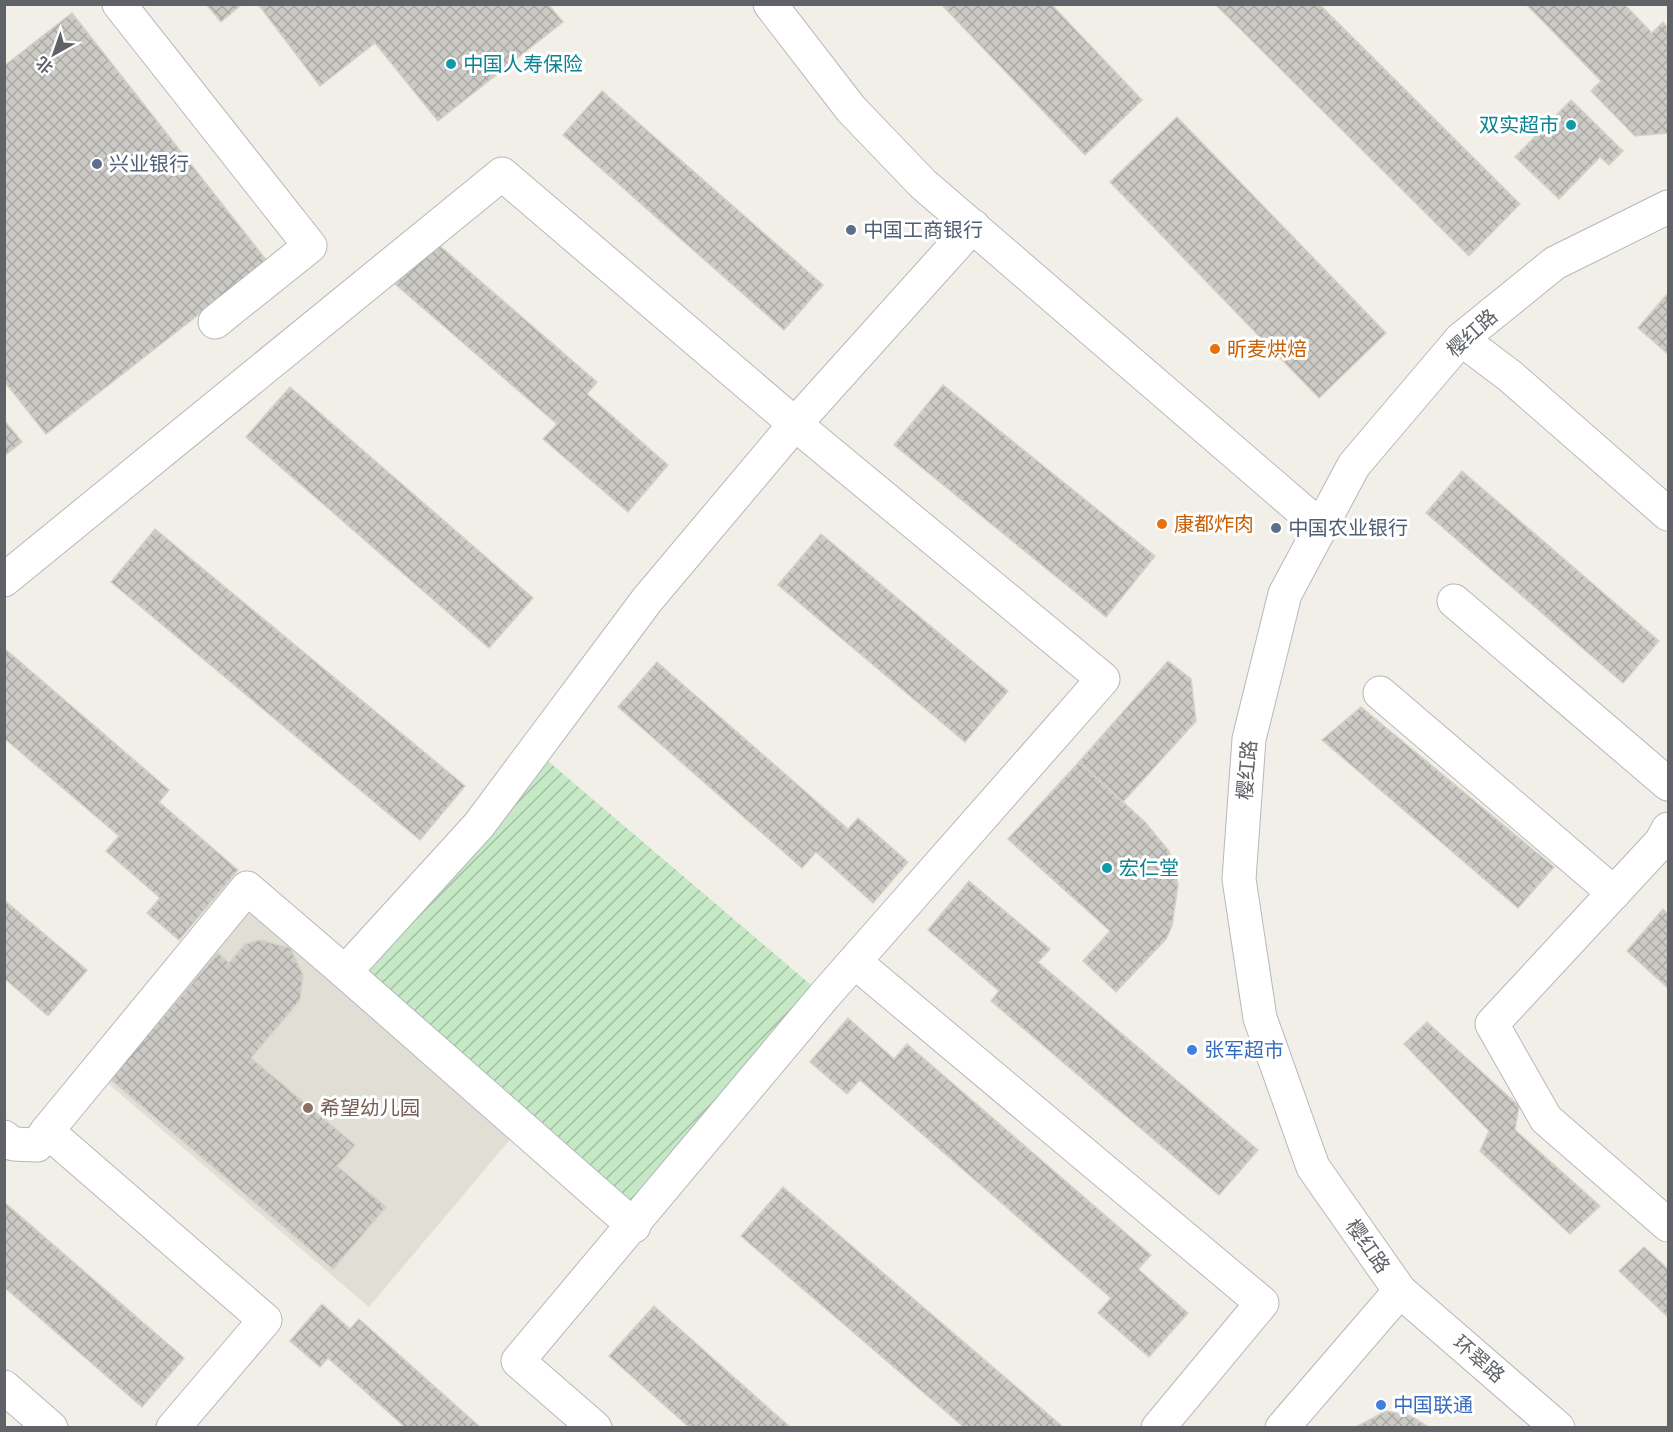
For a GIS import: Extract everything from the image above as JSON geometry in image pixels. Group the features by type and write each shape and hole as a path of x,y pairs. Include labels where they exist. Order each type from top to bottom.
{"street":[{"path":"119,4 310,246 214,322"},
{"path":"770,4 851,109 923,184 1321,526"},
{"path":"4,580 502,174 795,424 1104,678 855,962 518,1361 595,1428"},
{"name":"樱红路","path":"1282,1428 1400,1291 1313,1167 1260,1018 1239,879 1249,739 1285,594 1354,465 1461,339 1555,263 1668,207"},
{"path":"345,972 479,825 647,600 795,424 973,226"},
{"path":"1461,339 1510,376 1668,514"},
{"path":"1454,601 1668,784"},
{"path":"1380,693 1614,893"},
{"path":"1666,840 1492,1024 1546,1119 1668,1225"},
{"path":"4,1137 13,1144 37,1145 247,888 634,1226"},
{"path":"855,962 1262,1303 1158,1428"},
{"path":"47,1131 265,1320 173,1428"},
{"name":"环翠路","path":"1400,1291 1558,1428"},
{"path":"4,1387 51,1428"}],"shaded area":[{"name":"希望幼儿园","path":"249,910 512,1137 369,1307 104,1080"}],"green space":[{"path":"535,750 824,996 634,1226 345,972"}],"building":[{"path":"206,4 242,4 221,22"},
{"name":"中国人寿保险","path":"258,4 548,4 563,22 438,121 375,43 320,86"},
{"path":"941,4 1051,4 1142,100 1085,155"},
{"path":"1215,4 1319,4 1520,204 1469,256"},
{"path":"1526,4 1624,4 1652,33 1663,22 1668,28 1668,133 1635,136 1591,91 1601,81"},
{"name":"兴业银行","path":"72,13 267,261 46,434 4,381 4,66"},
{"path":"602,91 823,285 784,330 563,135"},
{"name":"双实超市","path":"1571,100 1623,151 1609,165 1600,157 1559,199 1515,157"},
{"path":"1177,117 1386,333 1319,398 1110,182"},
{"path":"433,240 597,382 587,394 668,465 628,512 543,439 557,424 395,284"},
{"path":"1668,293 1668,354 1638,328"},
{"path":"943,385 1155,556 1106,617 894,445"},
{"path":"290,387 533,598 489,648 246,437"},
{"path":"4,420 22,442 4,456"},
{"path":"1462,471 1659,641 1623,683 1426,513"},
{"path":"155,529 465,786 420,840 111,582"},
{"path":"821,534 1008,691 965,742 778,585"},
{"path":"4,648 169,790 159,802 238,870 179,940 147,913 160,898 106,851 119,836 4,738"},
{"path":"1168,661 1191,679 1196,721 1123,802 1079,762"},
{"path":"657,662 848,829 858,818 908,862 873,903 816,852 802,868 618,707"},
{"path":"1361,707 1554,867 1518,908 1322,740"},
{"name":"宏仁堂","path":"1079,762 1145,822 1169,851 1178,885 1172,926 1166,939 1116,992 1083,961 1110,931 1008,839"},
{"path":"969,881 1050,949 1038,962 1258,1150 1219,1195 991,1001 999,991 928,930"},
{"path":"4,900 87,970 48,1016 4,978"},
{"path":"1663,909 1668,914 1668,988 1627,951"},
{"path":"260,940 290,948 303,975 300,1000 251,1058 355,1145 337,1166 386,1207 333,1269 110,1079 218,953 229,963 245,944"},
{"path":"848,1018 894,1059 907,1044 1151,1255 1138,1269 1188,1313 1149,1357 1098,1313 1111,1298 860,1080 847,1094 810,1062"},
{"path":"1427,1022 1519,1106 1515,1130 1600,1206 1570,1234 1480,1151 1489,1131 1404,1044"},
{"path":"783,1187 1064,1428 965,1428 741,1236"},
{"path":"4,1202 184,1358 142,1407 4,1287"},
{"path":"1644,1247 1668,1269 1668,1317 1619,1271"},
{"path":"322,1304 350,1329 359,1319 481,1428 406,1428 328,1358 320,1367 290,1341"},
{"path":"654,1306 791,1428 690,1428 609,1356"},
{"path":"1386,1411 1411,1416 1430,1428 1354,1428"}],"place":[{"name":"中国人寿保险","path":"451,64"},
{"name":"双实超市","path":"1571,125"},
{"name":"兴业银行","path":"97,164"},
{"name":"中国工商银行","path":"851,230"},
{"name":"昕麦烘焙","path":"1215,349"},
{"name":"康都炸肉","path":"1162,524"},
{"name":"中国农业银行","path":"1276,528"},
{"name":"宏仁堂","path":"1107,868"},
{"name":"张军超市","path":"1192,1050"},
{"name":"希望幼儿园","path":"308,1108"},
{"name":"中国联通","path":"1381,1405"}]}
